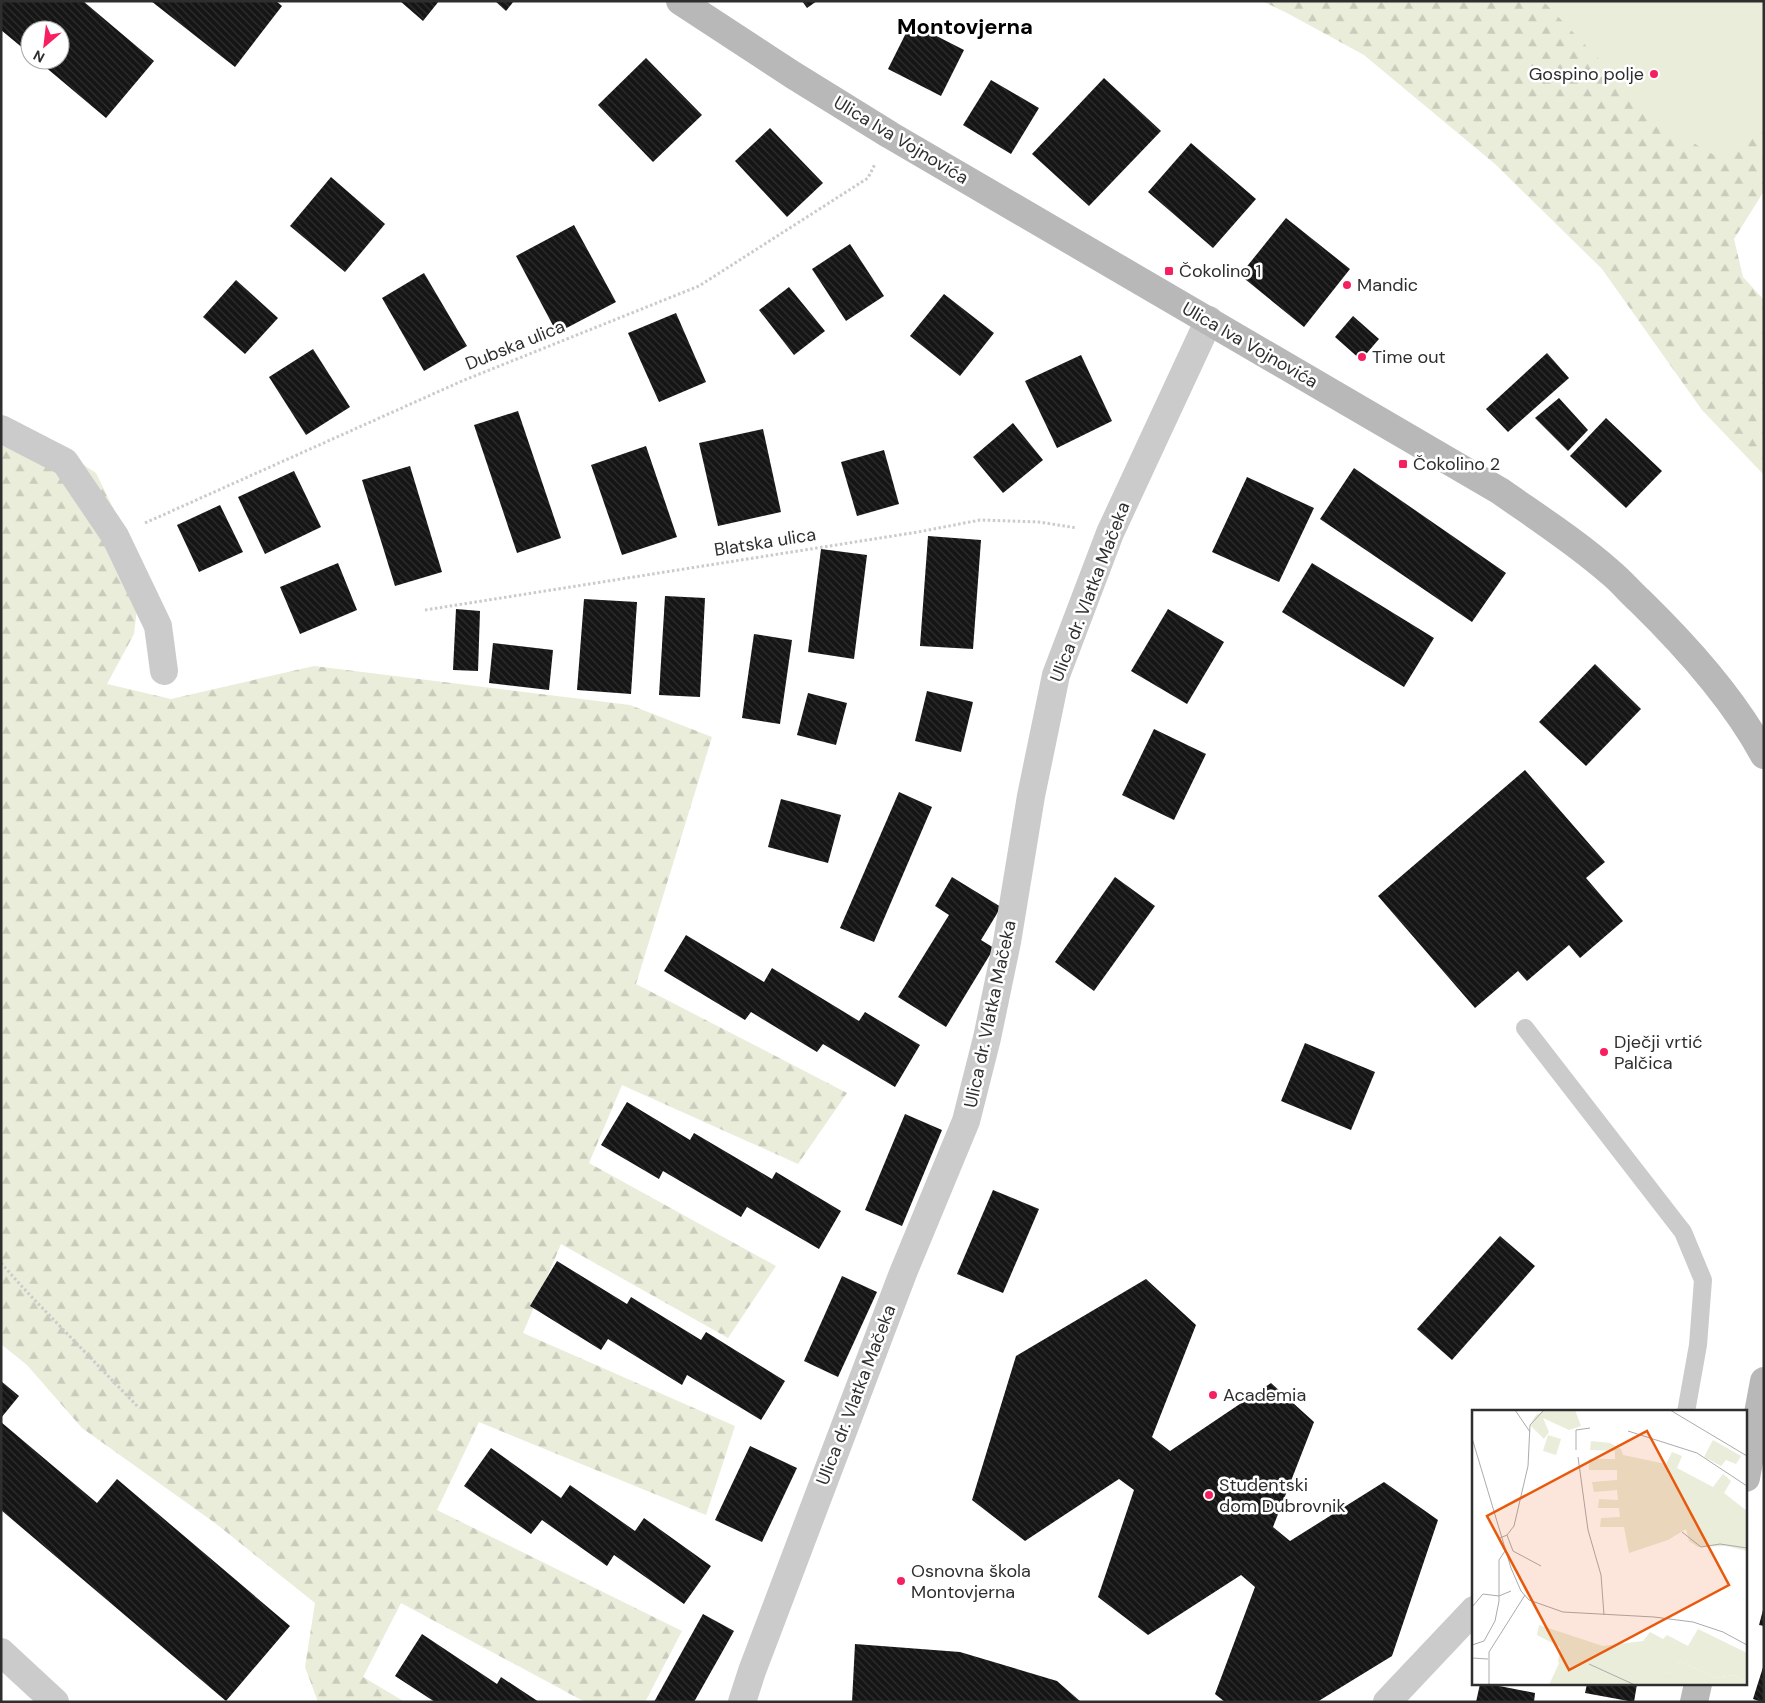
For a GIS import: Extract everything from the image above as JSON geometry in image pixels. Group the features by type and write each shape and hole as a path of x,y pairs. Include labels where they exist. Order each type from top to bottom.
{"main road":[{"name":"Ulica Iva Vojnovića","path":"680,1 793,76 890,135 1500,490 1602,566 1667,627 1705,671 1753,735 1764,755"},
{"path":"1748,1464 1764,1381"},
{"path":"1694,1702 1698,1686"}],"street":[{"name":"Ulica dr. Vlatka Mačeka","path":"742,1702 752,1671 903,1273 966,1121 987,1038 1007,942 1031,796 1056,675 1110,533 1209,320"},
{"path":"1,429 65,462 116,536 158,626 164,671"},
{"path":"1386,1702 1472,1612"},
{"path":"1,1652 55,1702"}],"lane":[{"path":"1525,1028 1683,1232 1703,1280 1698,1345 1686,1410"}],"path":[{"name":"Dubska ulica","path":"116,536 462,381 700,286 868,178 890,135"},
{"name":"Blatska ulica","path":"425,610 980,520 1040,522 1110,533"},
{"path":"1,1263 139,1408"}],"green space":[{"path":"1262,1 1543,1 1661,124 1714,155 1752,138 1764,130 1764,191 1734,239 1743,277 1764,300 1764,475 1702,410 1602,269 1495,164 1364,55"},
{"name":"Gospino polje","path":"1462,1 1764,1 1764,148 1688,203"},
{"path":"1,416 17,422 96,473 142,567 134,634 107,684 171,699 314,666 630,705 712,737 636,984 847,1093 798,1164 622,1085 589,1163 776,1266 728,1338 561,1244 523,1333 735,1426 706,1515 479,1422 437,1510 682,1631 645,1702 585,1702 401,1603 363,1677 405,1702 318,1702 305,1667 315,1603 215,1523 82,1428 27,1365 1,1344"}],"building":[{"path":"1,1 83,1 154,61 106,118 49,70 70,70 70,20 20,20 20,46 1,30"},
{"path":"151,1 276,1 282,6 235,67"},
{"path":"400,1 439,1 423,21"},
{"path":"495,1 514,1 506,11"},
{"path":"802,1 817,1 807,8"},
{"path":"911,23 964,50 941,96 888,69"},
{"path":"646,58 702,115 653,162 598,105"},
{"path":"1104,78 1161,131 1089,206 1032,154"},
{"path":"991,80 1039,108 1011,154 963,125"},
{"path":"770,128 823,183 787,217 735,161"},
{"path":"1191,143 1256,199 1213,248 1148,192"},
{"path":"331,177 385,224 345,272 290,226"},
{"path":"1286,218 1350,269 1304,327 1240,275"},
{"path":"574,225 616,302 557,333 516,256"},
{"path":"850,244 884,296 846,321 812,269"},
{"path":"424,273 467,346 424,371 382,298"},
{"path":"236,280 278,318 245,354 203,317"},
{"path":"789,287 825,331 794,355 759,310"},
{"path":"944,294 994,333 960,376 910,336"},
{"path":"676,313 706,382 659,402 628,333"},
{"path":"1353,316 1379,339 1361,360 1335,337"},
{"path":"313,349 350,407 306,435 269,377"},
{"path":"1547,353 1569,378 1508,432 1486,409"},
{"path":"1081,355 1112,421 1057,448 1025,381"},
{"path":"1559,398 1588,430 1568,451 1535,418"},
{"path":"518,411 561,538 517,553 474,425"},
{"path":"1606,418 1662,471 1626,508 1570,456"},
{"path":"1013,423 1043,460 1003,493 973,457"},
{"path":"763,429 781,512 718,526 699,443"},
{"path":"646,446 677,537 622,555 591,465"},
{"path":"884,450 899,504 857,516 841,462"},
{"path":"410,466 442,572 395,586 362,480"},
{"path":"1354,468 1506,573 1472,622 1320,519"},
{"path":"294,471 321,527 265,554 238,497"},
{"path":"1247,477 1314,508 1279,582 1212,552"},
{"path":"220,505 243,552 199,572 177,525"},
{"path":"928,536 981,540 973,649 920,646"},
{"path":"821,549 867,555 854,659 808,652"},
{"path":"338,563 357,610 300,634 280,587"},
{"path":"1312,563 1434,638 1404,687 1282,612"},
{"path":"665,596 705,598 700,697 659,695"},
{"path":"584,599 637,602 631,694 577,690"},
{"path":"456,609 480,611 478,671 453,670"},
{"path":"1168,609 1224,642 1187,704 1131,671"},
{"path":"754,634 792,640 780,724 742,718"},
{"path":"493,643 553,650 549,690 489,683"},
{"path":"1595,664 1641,709 1586,766 1539,722"},
{"path":"927,691 973,702 961,752 915,741"},
{"path":"808,693 847,703 836,745 797,735"},
{"path":"1154,729 1206,754 1174,820 1122,795"},
{"path":"1525,770 1605,862 1586,878 1623,921 1580,958 1569,945 1527,981 1518,971 1475,1008 1378,896"},
{"path":"899,792 932,807 874,942 840,928"},
{"path":"781,799 841,815 828,863 768,847"},
{"path":"952,877 1001,907 981,940 994,948 946,1027 898,997 949,915 935,906"},
{"path":"1115,877 1155,906 1094,991 1055,962"},
{"path":"686,935 764,982 772,968 859,1021 865,1012 920,1045 895,1087 823,1044 817,1052 751,1012 745,1020 664,971"},
{"path":"1305,1043 1375,1072 1351,1130 1281,1101"},
{"path":"627,1102 690,1140 694,1133 772,1179 776,1172 841,1211 819,1249 747,1207 741,1217 663,1171 659,1179 601,1145"},
{"path":"905,1114 942,1130 902,1226 865,1210"},
{"path":"993,1190 1039,1209 1003,1293 957,1274"},
{"path":"1500,1236 1535,1266 1452,1360 1417,1329"},
{"path":"557,1261 627,1304 631,1297 701,1340 706,1332 785,1381 761,1420 687,1375 682,1385 608,1339 601,1350 530,1306"},
{"path":"842,1276 877,1292 838,1377 804,1361"},
{"name":"Studentski dom Dubrovnik","path":"1146,1279 1196,1325 1152,1437 1170,1451 1271,1383 1314,1422 1273,1527 1290,1541 1384,1482 1438,1520 1392,1656 1317,1702 1225,1702 1215,1694 1255,1587 1241,1575 1148,1635 1098,1597 1134,1490 1119,1479 1025,1541 972,1500 1016,1356"},
{"path":"1,1381 19,1396 1,1418"},
{"path":"1,1422 97,1503 117,1479 290,1626 226,1701 1,1510"},
{"path":"750,1446 797,1468 762,1542 715,1520"},
{"path":"491,1448 561,1498 570,1485 635,1531 644,1518 711,1566 684,1604 614,1555 607,1566 542,1520 531,1534 464,1486"},
{"path":"1764,1610 1764,1626 1759,1625"},
{"path":"703,1614 734,1631 694,1702 654,1702"},
{"path":"422,1634 497,1684 501,1677 539,1702 435,1702 395,1676"},
{"path":"855,1644 960,1652 1057,1681 1081,1702 852,1702"},
{"path":"1764,1664 1764,1702 1762,1702 1753,1699"},
{"path":"1480,1686 1499,1686 1535,1693 1534,1702 1476,1702"},
{"path":"1587,1686 1637,1686 1634,1702 1585,1693"}],"place":[{"name":"Gospino polje","path":"1654,74"},
{"name":"Čokolino 1","path":"1169,271"},
{"name":"Mandic","path":"1347,285"},
{"name":"Time out","path":"1362,357"},
{"name":"Čokolino 2","path":"1403,464"},
{"name":"Dječji vrtić Palčica","path":"1604,1052"},
{"name":"Academia","path":"1213,1395"},
{"name":"Studentski dom Dubrovnik","path":"1209,1495"},
{"name":"Osnovna škola Montovjerna","path":"901,1581"}],"district":[{"name":"Montovjerna","path":"965,26"}]}
